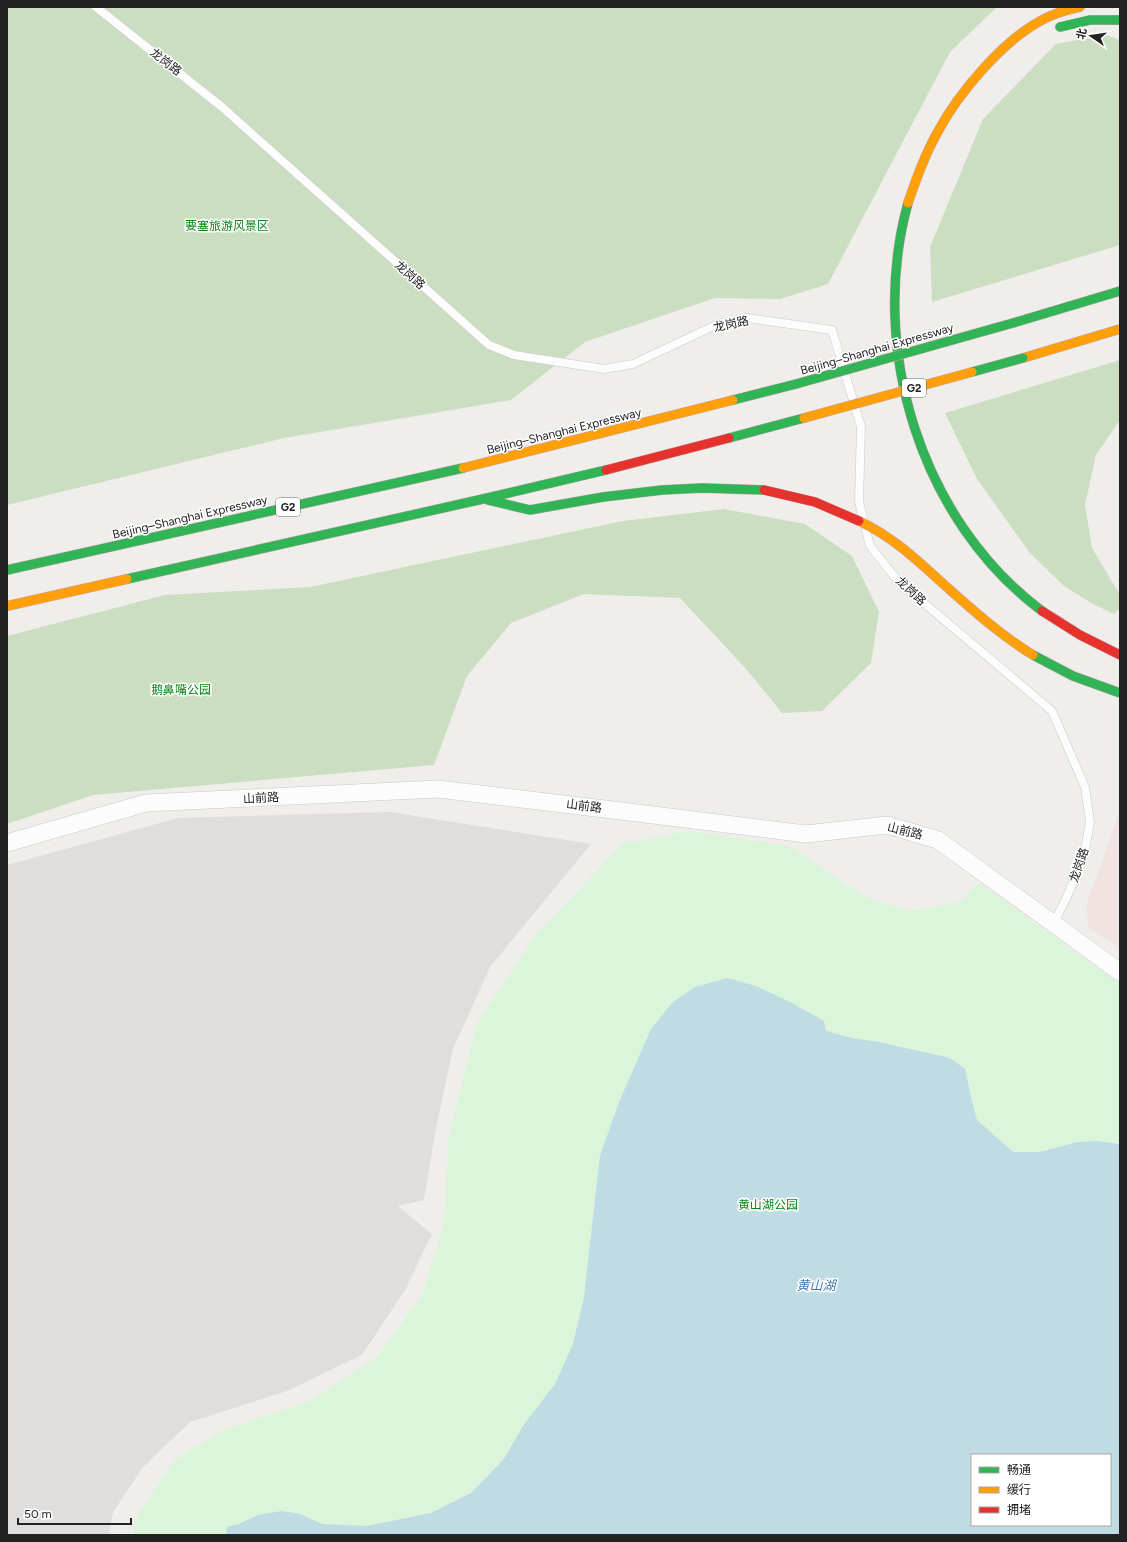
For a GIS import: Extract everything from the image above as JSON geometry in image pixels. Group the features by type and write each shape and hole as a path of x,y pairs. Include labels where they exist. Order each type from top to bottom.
{"highway":[{"path":"1080,7 1043,19 1004,47 973,81 944,120 923,161 907,206 897,253 895,301 898,350 906,396 918,440 938,483 960,522 987,560 1019,593 1054,620 1092,643 1120,655"},
{"path":"1051,30 1078,21 1106,18 1120,20"},
{"path":"1097,298 1111,284"},
{"name":"Beijing–Shanghai Expressway","path":"7,570 568,443 796,384 1013,323 1120,291"},
{"name":"G2","path":"7,606 484,499 597,472 804,418 1023,358 1120,329"},
{"path":"911,341 914,363"},
{"path":"917,378 921,399"},
{"path":"484,499 530,510 603,497 662,490 702,488 764,490 789,494 820,503 858,520 893,541 926,567 991,625 1030,654 1078,679 1120,693"}],"street":[{"name":"山前路","path":"7,843 146,803 438,789 806,834 887,825 938,840 1120,972"}],"lane":[{"name":"龙岗路","path":"96,7 222,107 489,344 514,355 604,369 633,364 718,324 747,318 832,330 861,427 859,501 870,546 899,582 1052,711 1085,787 1090,822 1084,856 1066,899 1053,924"}],"shaded area":[{"path":"1120,811 1120,948 1089,929 1086,906"},
{"path":"390,812 591,844 490,967 453,1049 436,1128 424,1200 398,1206 432,1234 405,1290 362,1355 287,1391 190,1422 143,1467 113,1512 109,1535 7,1535 7,865 178,818"}],"green space":[{"name":"要塞旅游风景区","path":"7,7 997,7 950,52 828,284 780,299 715,298 585,342 511,400 284,438 7,505"},
{"path":"1106,35 1120,40 1120,245 932,302 930,247 983,119 1056,44"},
{"path":"1120,360 1120,420 1096,455 1085,505 1092,548 1120,595 1120,608 1114,614 1093,604 1064,586 1030,553 977,479 945,413"},
{"name":"鹅鼻嘴公园","path":"724,509 805,524 852,556 879,612 871,663 822,711 782,713 747,670 680,598 584,594 511,623 467,676 434,765 93,795 7,824 7,636 165,595 310,587 623,521"},
{"name":"黄山湖公园","path":"689,831 789,846 868,899 911,911 960,902 980,883 1090,963 1120,981 1120,1535 133,1535 139,1513 175,1460 224,1430 310,1401 377,1357 423,1294 444,1222 449,1135 476,1025 535,936 622,844"}],"water":[{"name":"黄山湖","path":"727,978 756,986 790,1002 824,1021 826,1031 852,1038 879,1042 950,1058 965,1069 977,1120 1013,1152 1039,1152 1078,1142 1096,1141 1120,1144 1120,1535 226,1535 227,1527 239,1524 258,1515 282,1511 300,1514 322,1524 367,1526 431,1513 471,1493 503,1460 525,1423 555,1384 573,1344 584,1297 600,1156 619,1102 651,1029 672,1003 695,987"}],"traffic: fast":[{"path":"1060,27 1090,20 1120,20"},
{"path":"908,203 897,258 895,315 901,371 914,427 935,480 964,529 1000,573 1042,611"},
{"path":"1013,323 1120,291"},
{"path":"796,384 1013,323"},
{"path":"972,372 1023,358"},
{"path":"733,400 796,384"},
{"path":"729,438 804,418"},
{"path":"7,570 463,468"},
{"path":"127,579 606,470"},
{"path":"488,500 530,510 603,497 662,490 702,488 764,490"},
{"path":"1033,655 1073,676 1120,693"}],"traffic: slow":[{"path":"908,203 920,168 945,119 970,84 984,68 999,52 1032,26 1048,17 1080,7"},
{"path":"1023,358 1120,329"},
{"path":"804,418 972,372"},
{"path":"463,468 733,400"},
{"path":"859,521 872,527 895,543 990,624 1033,655"},
{"path":"7,606 127,579"}],"traffic: jam":[{"path":"606,470 729,438"},
{"path":"764,490 815,502 859,521"},
{"path":"1042,611 1080,635 1120,655"}]}
